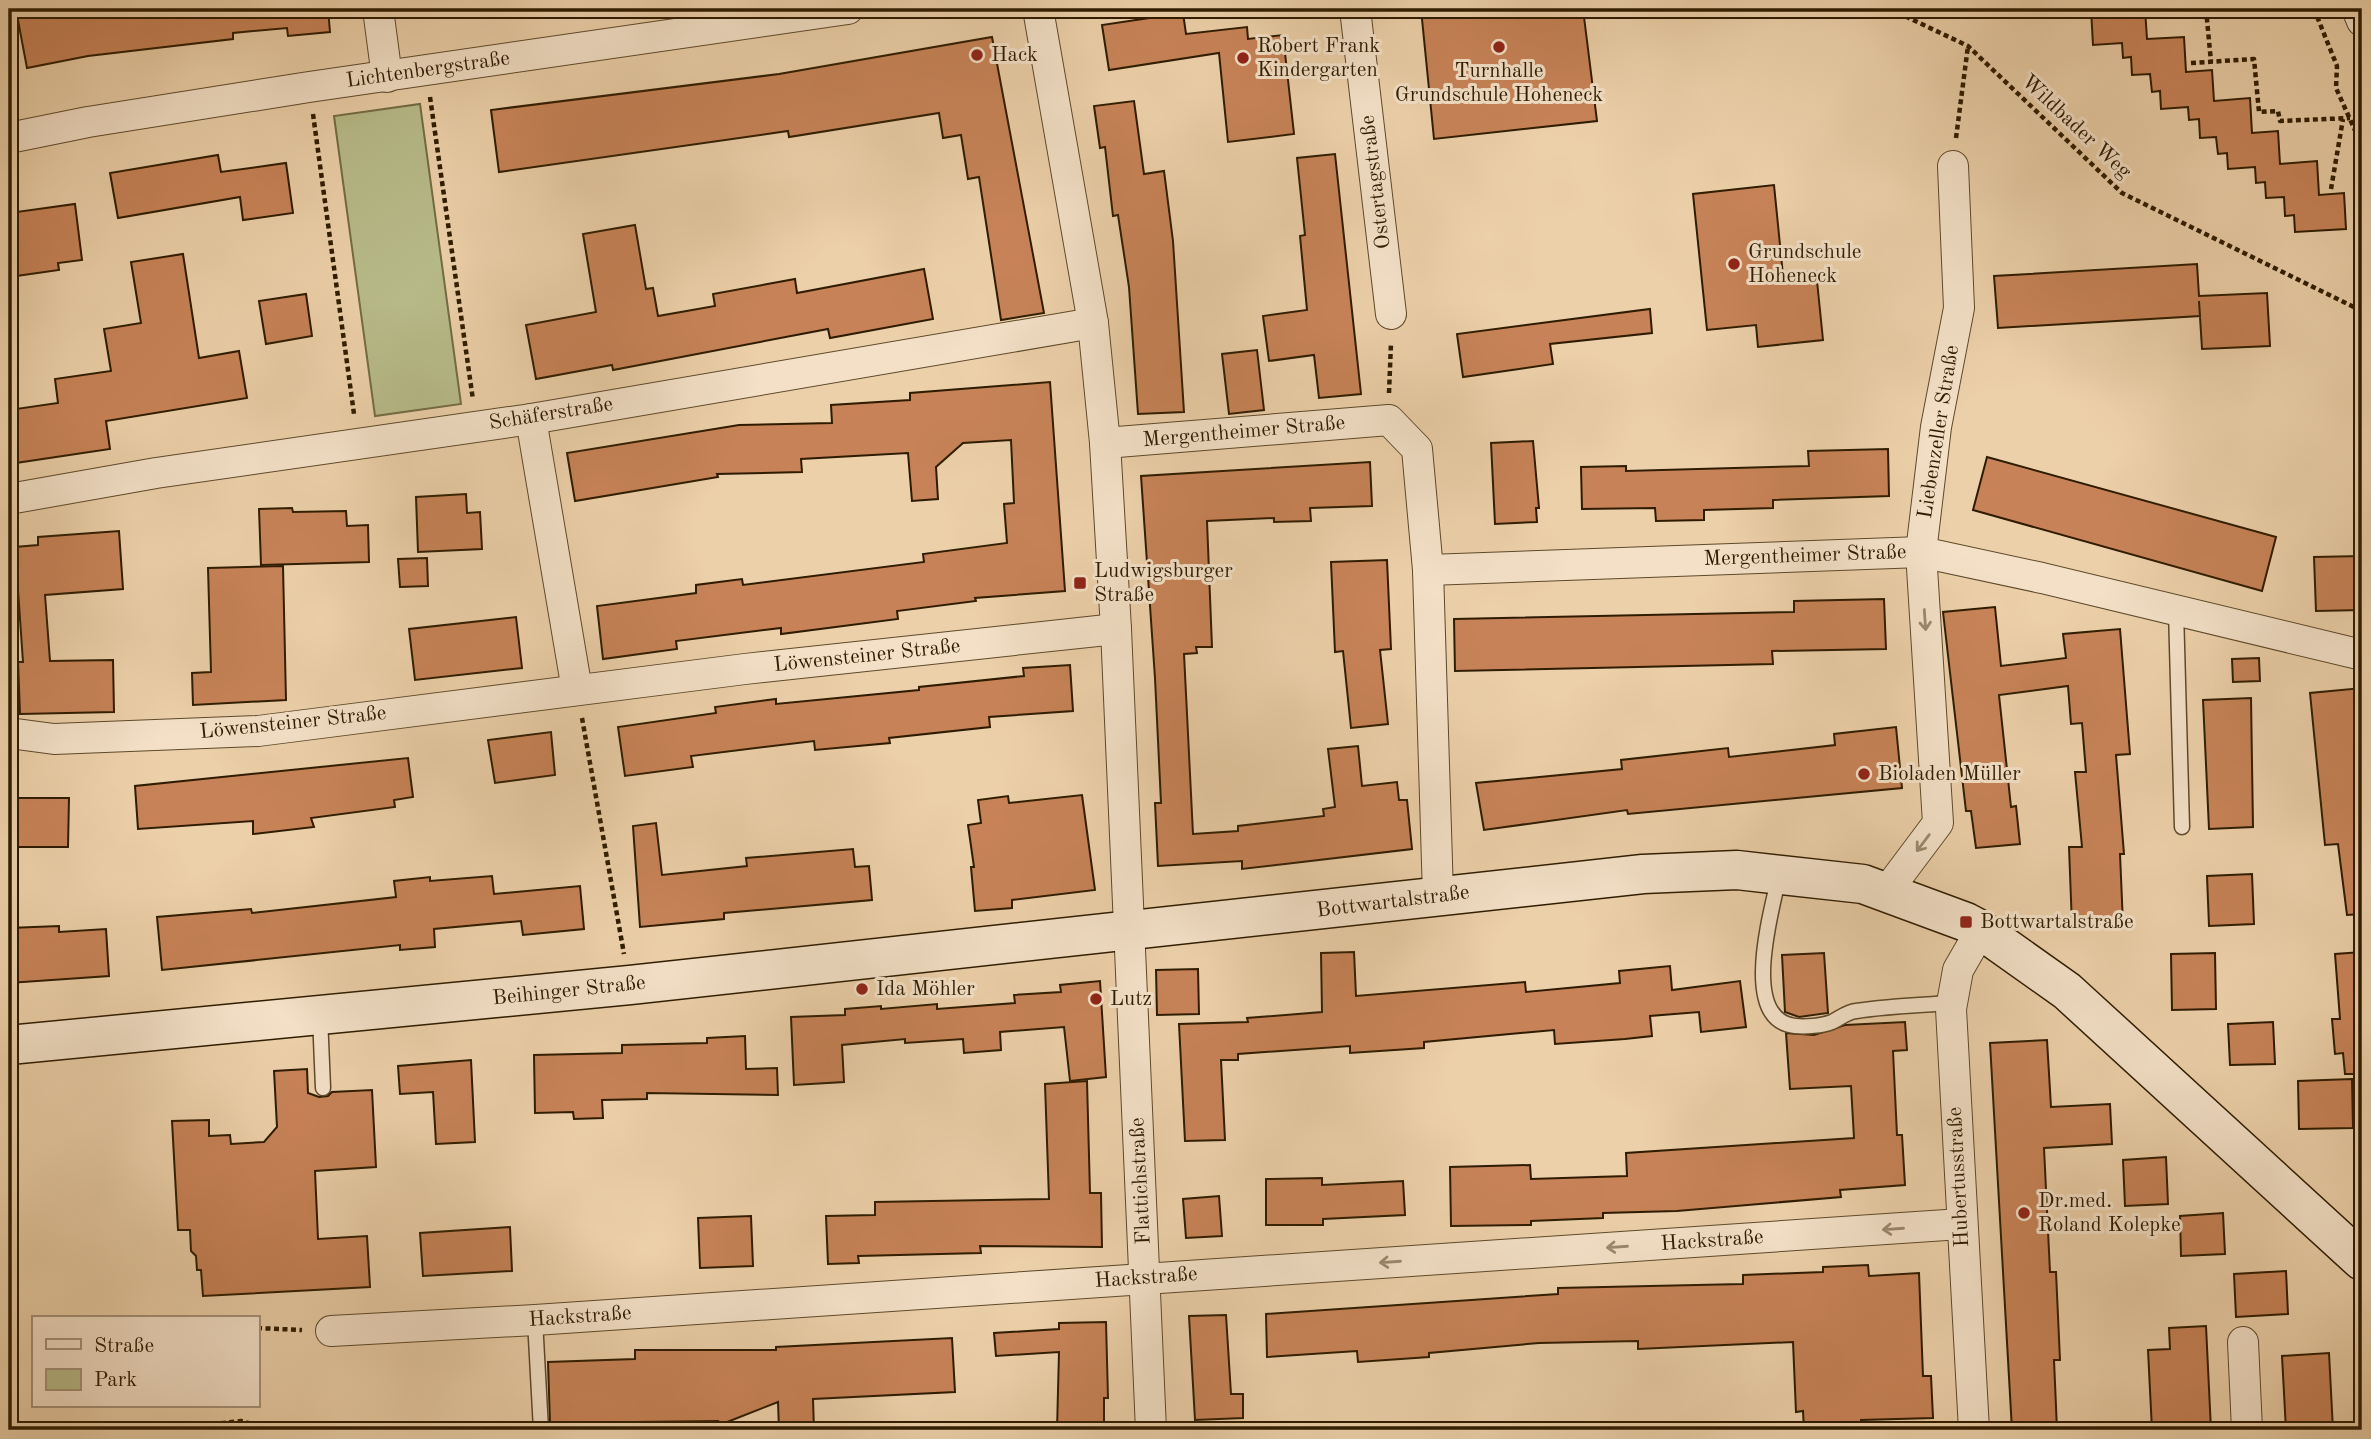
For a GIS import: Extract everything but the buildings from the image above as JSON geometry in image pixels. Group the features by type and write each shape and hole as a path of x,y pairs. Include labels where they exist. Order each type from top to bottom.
{"main road":[{"name":"Bottwartalstraße","path":"1130,933 1438,895 1643,874 1737,870 1863,884 1887,891 1981,930 2067,990 2362,1261"},
{"name":"Beihinger Straße","path":"9,1045 1130,933"}],"street":[{"path":"378,9 387,77"},
{"name":"Lichtenbergstraße","path":"9,138 88,122 426,71 710,18 848,9"},
{"path":"1038,9 1093,323 1105,443 1130,933"},
{"name":"Ostertagstraße","path":"1355,9 1391,314"},
{"path":"2357,9 2362,21"},
{"name":"Liebenzeller Straße","path":"1887,891 1938,823 1921,552 1936,427 1959,308 1953,166"},
{"name":"Schäferstraße","path":"9,499 358,443 531,419 1093,323"},
{"path":"531,419 577,690"},
{"path":"1389,420 1417,449 1429,570 1438,895"},
{"name":"Mergentheimer Straße","path":"1105,443 1389,420"},
{"name":"Mergentheimer Straße","path":"1429,570 1921,552 2362,655"},
{"name":"Löwensteiner Straße","path":"9,733 54,739 258,731 577,690 1116,629"},
{"name":"Hubertusstraße","path":"1974,1430 1961,1224 1952,1003 1958,970 1981,930"},
{"name":"Flattichstraße","path":"1130,933 1151,1430"},
{"name":"Hackstraße","path":"331,1331 536,1320 1961,1224"},
{"path":"2243,1342 2247,1430"}],"lane":[{"path":"2176,610 2182,827"},
{"path":"1779,875 1763,957 1763,987 1773,1014 1781,1022 1795,1026 1829,1023 1853,1011 1952,1003"},
{"path":"320,1015 324,1088"},
{"path":"536,1320 541,1430"}],"path":[{"name":"Wildbader Weg","path":"1890,9 1968,46 2122,193 2362,311"},
{"path":"2206,9 2211,62"},
{"path":"2314,9 2337,66 2336,88 2362,146"},
{"path":"1953,166 1968,46"},
{"path":"2191,63 2254,59 2259,112 2278,111 2280,121 2350,118"},
{"path":"426,71 477,425"},
{"path":"309,87 358,443"},
{"path":"2331,189 2343,118"},
{"path":"1389,420 1391,314"},
{"path":"577,690 630,985"},
{"path":"259,1328 331,1331"},
{"path":"187,1427 241,1421 274,1430"}],"green space":[{"path":"420,104 461,404 375,416 334,116"}],"place":[{"name":"Turnhalle Grundschule Hoheneck","path":"1499,47"},
{"name":"Hack","path":"977,55"},
{"name":"Robert Frank Kindergarten","path":"1243,58"},
{"name":"Grundschule Hoheneck","path":"1734,264"},
{"name":"Ludwigsburger Straße","path":"1080,583"},
{"name":"Bioladen Müller","path":"1864,774"},
{"name":"Bottwartalstraße","path":"1966,922"},
{"name":"Ida Möhler","path":"862,989"},
{"name":"Lutz","path":"1096,999"},
{"name":"Dr.med. Roland Kolepke","path":"2024,1213"}]}
